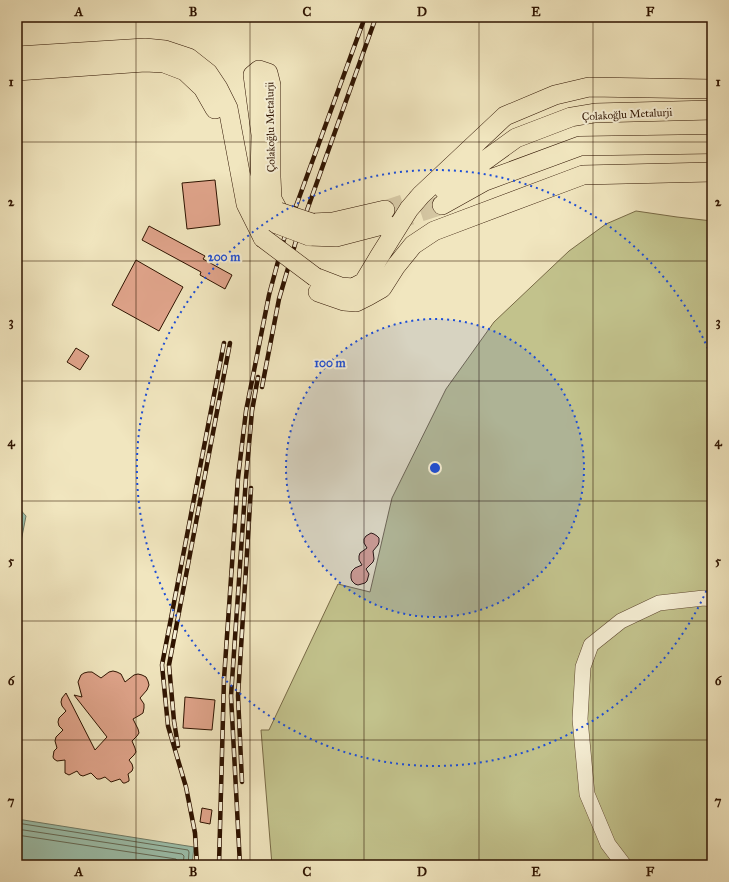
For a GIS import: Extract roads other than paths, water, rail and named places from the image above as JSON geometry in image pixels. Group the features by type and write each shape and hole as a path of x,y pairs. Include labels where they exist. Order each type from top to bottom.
{"main road":[{"path":"17,56 145,48 165,50 187,65 208,73 218,88 228,108 246,204 264,238 312,283 344,301 356,302 382,288 396,266 413,246 434,231 583,175 712,172"},
{"path":"17,71 145,62 187,65"},
{"name":"Çolakoğlu Metalurji","path":"259,70 268,73 271,85 272,199 278,218 270,217 261,198 261,135 253,75 259,70"},
{"path":"312,283 353,288 364,282 409,210 421,194 505,116 555,95 589,87 712,89"},
{"name":"Çolakoğlu Metalurji","path":"712,110 596,113 571,117 516,138 443,198 580,146 712,144"},
{"path":"278,218 310,230 333,222 386,217"}],"street":[{"path":"624,865 608,844 587,794 580,719 583,667 591,645 621,621 659,603 704,598 712,599"}],"water":[{"path":"17,506 26,516 17,562"},
{"path":"17,819 194,847 192,865 17,865"}],"tunnel":[{"path":"385,210 424,197"},
{"path":"393,221 442,205"}],"railway":[{"path":"219,865 224,679 238,478 246,411 269,295 284,239 365,17"},
{"path":"262,387 279,299 296,241 376,17"},
{"path":"197,865 195,833 186,787 168,726 162,665 224,343"},
{"path":"178,746 174,721 169,665 230,343"},
{"path":"240,865 231,696 246,478 252,411 258,377"},
{"path":"242,782 238,696 251,488"}]}
